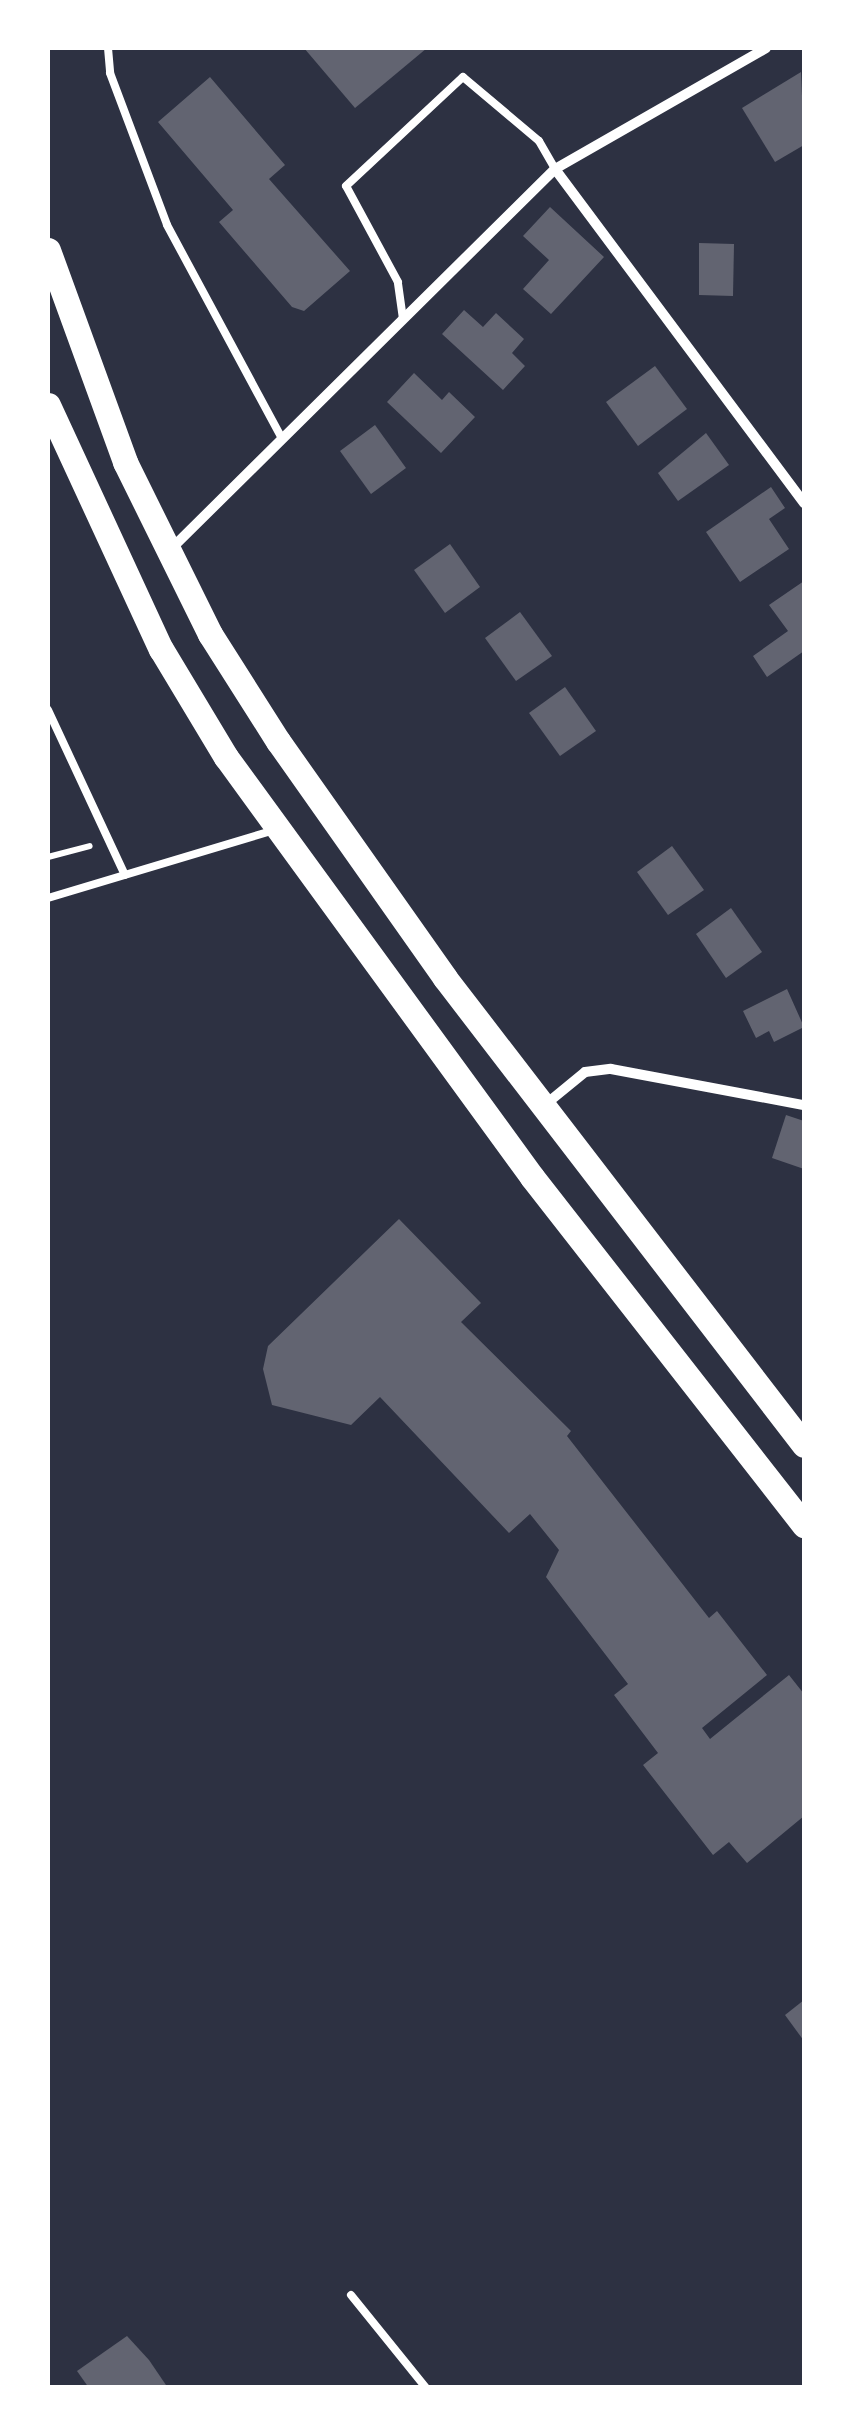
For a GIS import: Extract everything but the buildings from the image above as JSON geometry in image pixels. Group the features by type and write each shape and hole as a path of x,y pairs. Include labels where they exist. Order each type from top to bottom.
{"main road":[{"path":"48,250 119,446 210,634 339,835 542,1107 804,1445"},
{"path":"48,405 161,649 276,830 532,1177 804,1526"}],"street":[{"path":"168,552 284,443 555,169 766,48"},
{"path":"555,169 804,502"},
{"path":"542,1107 585,1072 611,1069 804,1105"}],"lane":[{"path":"108,48 110,74 166,225 284,443"},
{"path":"403,320 398,282 346,186 464,77 539,142 555,169"},
{"path":"48,710 124,875"},
{"path":"48,898 276,830"},
{"path":"351,2296 426,2388"}],"path":[{"path":"48,857 108,841"}]}
